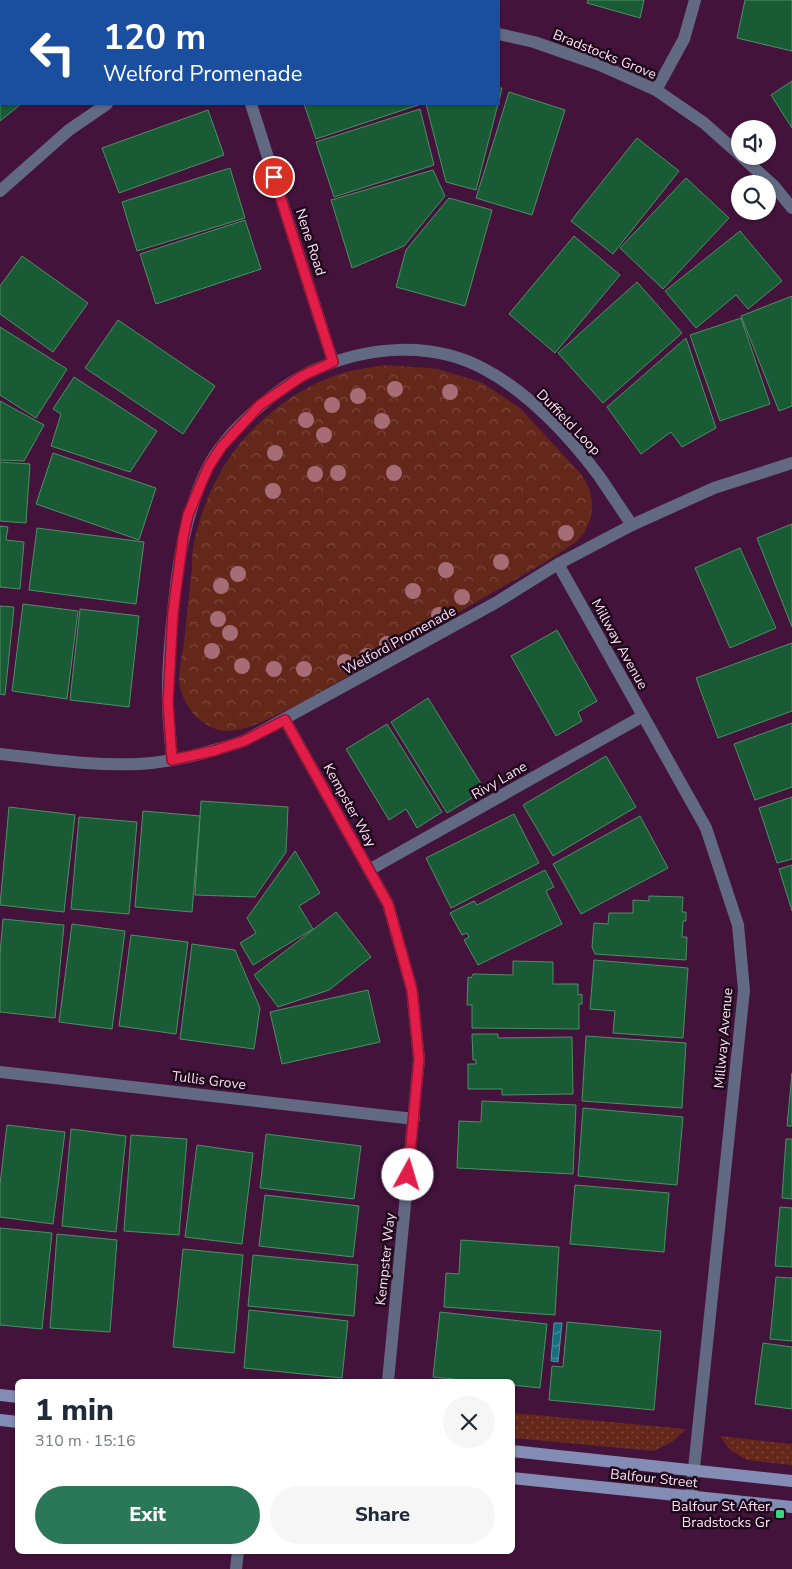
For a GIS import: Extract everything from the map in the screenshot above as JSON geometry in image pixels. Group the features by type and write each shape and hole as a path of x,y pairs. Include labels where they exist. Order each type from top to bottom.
{"street":[{"path":"656,90 684,39 695,0"},
{"name":"Bradstocks Grove","path":"500,34 534,42 592,62 656,90 704,123 731,147"},
{"path":"0,190 69,130 106,105"},
{"name":"Nene Road","path":"251,105 333,362"},
{"name":"Bradstocks Grove","path":"751,165 774,186 792,208"},
{"name":"Duffield Loop","path":"172,760 168,702 172,622 180,555 188,515 209,466 222,446 260,405 302,376 333,362 363,354 392,350 419,350 464,360 486,370 535,405 577,448 599,476 632,525"},
{"name":"Welford Promenade","path":"0,754 96,764 140,764 172,760 213,751 244,741 497,602 558,564 632,525 714,488 792,462"},
{"name":"Millway Avenue","path":"558,564 706,828 738,925 744,990 691,1497"},
{"name":"Rivy Lane","path":"370,870 643,716"},
{"name":"Kempster Way","path":"285,720 388,904 412,990 419,1059 388,1379"},
{"name":"Tullis Grove","path":"0,1072 414,1119"},
{"path":"0,1395 15,1397"},
{"path":"0,1420 15,1422"},
{"name":"Balfour Street","path":"515,1451 792,1481"},
{"name":"Balfour Street","path":"515,1478 792,1507"},
{"path":"236,1569 238,1554"}],"green space":[{"path":"388,365 438,369 483,383 520,408 581,474 589,488 592,502 591,518 584,533 576,542 544,563 303,702 262,722 239,730 219,730 205,724 194,714 185,701 180,687 179,675 193,548 200,519 217,478 241,442 262,420 286,401 312,385 340,374 358,369"},
{"path":"515,1413 686,1429 673,1441 654,1451 515,1438"},
{"path":"720,1436 792,1444 792,1465 747,1460 730,1450"}],"water":[{"path":"554,1323 562,1323 558,1362 551,1361"}],"building":[{"path":"588,0 644,0 640,18 587,3"},
{"path":"745,0 792,0 792,51 737,38"},
{"path":"792,81 792,128 771,95"},
{"path":"509,92 565,110 532,215 476,198"},
{"path":"0,105 20,105 0,121"},
{"path":"304,105 418,105 316,139"},
{"path":"426,105 498,105 476,190 446,182"},
{"path":"420,109 434,165 334,197 316,142"},
{"path":"208,110 224,155 119,193 102,148"},
{"path":"637,138 679,171 613,254 571,221"},
{"path":"230,168 245,218 137,251 122,202"},
{"path":"433,170 445,196 404,246 352,268 331,200"},
{"path":"686,178 729,218 663,289 620,248"},
{"path":"449,198 492,210 465,306 396,287 406,250"},
{"path":"245,220 261,269 156,304 140,254"},
{"path":"740,231 782,281 748,309 736,295 696,328 665,291"},
{"path":"574,236 620,275 555,353 509,314"},
{"path":"22,256 88,303 53,352 0,314 0,286"},
{"path":"637,282 682,333 603,403 558,353"},
{"path":"792,296 792,406 779,411 741,316"},
{"path":"741,318 770,404 720,421 690,335"},
{"path":"118,320 215,386 183,434 85,368"},
{"path":"0,327 67,369 36,418 0,395"},
{"path":"686,338 716,428 682,447 671,432 641,454 607,407"},
{"path":"74,377 157,431 130,472 51,446 61,414 53,409"},
{"path":"0,401 44,425 24,461 0,460"},
{"path":"53,453 156,488 139,540 36,504"},
{"path":"0,462 30,464 26,523 0,521"},
{"path":"792,524 792,627 757,538"},
{"path":"0,526 8,527 6,540 24,542 20,589 0,587"},
{"path":"37,528 144,542 136,604 29,590"},
{"path":"740,548 776,628 730,648 695,568"},
{"path":"23,604 78,611 67,699 12,691"},
{"path":"0,606 14,607 5,695 0,694"},
{"path":"80,609 139,616 129,707 70,700"},
{"path":"557,630 597,701 578,712 582,721 556,736 511,656"},
{"path":"792,643 792,711 718,738 696,678"},
{"path":"428,698 485,790 447,813 391,722"},
{"path":"792,723 792,787 755,800 734,744"},
{"path":"387,724 442,812 417,828 406,809 389,820 346,749"},
{"path":"606,756 636,807 553,856 523,805"},
{"path":"792,797 792,859 777,863 759,808"},
{"path":"201,801 288,807 286,852 255,897 195,895"},
{"path":"9,807 75,815 64,912 0,905"},
{"path":"143,811 200,816 192,912 135,907"},
{"path":"514,814 539,863 451,908 426,858"},
{"path":"640,816 668,868 581,914 553,864"},
{"path":"79,817 137,822 129,914 71,909"},
{"path":"295,851 320,893 299,906 313,929 253,965 240,943 256,933 247,918"},
{"path":"792,865 792,911 779,869"},
{"path":"545,870 554,887 546,891 562,924 478,965 464,940 469,937 467,933 462,935 450,913 474,901 477,905"},
{"path":"649,896 683,897 682,912 686,912 686,921 683,921 682,937 687,937 686,960 595,954 592,947 594,923 608,924 609,913 633,913 633,900 649,901"},
{"path":"336,912 371,957 329,990 278,1007 254,975"},
{"path":"3,919 64,925 55,1018 0,1012 0,954"},
{"path":"72,924 125,931 112,1029 59,1022"},
{"path":"131,935 188,942 176,1034 119,1026"},
{"path":"192,944 235,950 260,1008 254,1049 180,1039"},
{"path":"594,960 688,968 683,1038 613,1033 615,1011 590,1009"},
{"path":"513,961 553,962 553,984 578,984 578,995 582,994 582,1004 579,1004 579,1029 472,1028 472,1005 467,1005 468,977 471,978 473,974 513,975"},
{"path":"368,990 380,1042 282,1064 270,1012"},
{"path":"472,1034 498,1034 498,1038 572,1037 573,1094 502,1095 502,1089 468,1089 468,1064 476,1064 476,1060 473,1060"},
{"path":"586,1036 686,1043 682,1108 582,1101"},
{"path":"792,1073 792,1126 787,1126"},
{"path":"482,1101 576,1105 573,1174 457,1168 459,1121 481,1122"},
{"path":"583,1108 683,1117 677,1185 578,1176"},
{"path":"7,1125 65,1132 53,1224 0,1217 0,1184"},
{"path":"71,1129 126,1136 116,1232 62,1226"},
{"path":"266,1134 361,1146 354,1199 260,1188"},
{"path":"131,1135 187,1139 179,1235 124,1231"},
{"path":"786,1139 792,1139 792,1199 782,1198"},
{"path":"197,1145 253,1153 242,1244 185,1237"},
{"path":"575,1185 669,1193 664,1252 570,1244"},
{"path":"265,1195 359,1206 353,1257 259,1246"},
{"path":"780,1207 792,1208 792,1267 775,1266"},
{"path":"0,1228 52,1233 42,1329 0,1325"},
{"path":"57,1234 117,1240 110,1332 50,1328"},
{"path":"461,1240 559,1247 555,1315 444,1307 446,1273 459,1274"},
{"path":"183,1249 243,1255 234,1353 173,1347"},
{"path":"253,1255 358,1265 354,1316 248,1306"},
{"path":"776,1277 792,1278 792,1341 770,1339"},
{"path":"249,1310 348,1321 342,1378 244,1368"},
{"path":"440,1312 547,1324 540,1388 515,1385 515,1379 453,1379 433,1377"},
{"path":"567,1322 661,1331 654,1410 549,1400 552,1366 563,1367"},
{"path":"763,1343 792,1347 792,1409 755,1404"}],"place":[{"name":"Balfour St After Bradstocks Gr","path":"780,1514"}],"route":[{"path":"274,177 333,362 302,376 260,405 222,446 209,466 188,515 180,555 171,632 168,702 172,760 213,751 244,741 285,720 388,904 412,990 419,1059 408,1175"}]}
